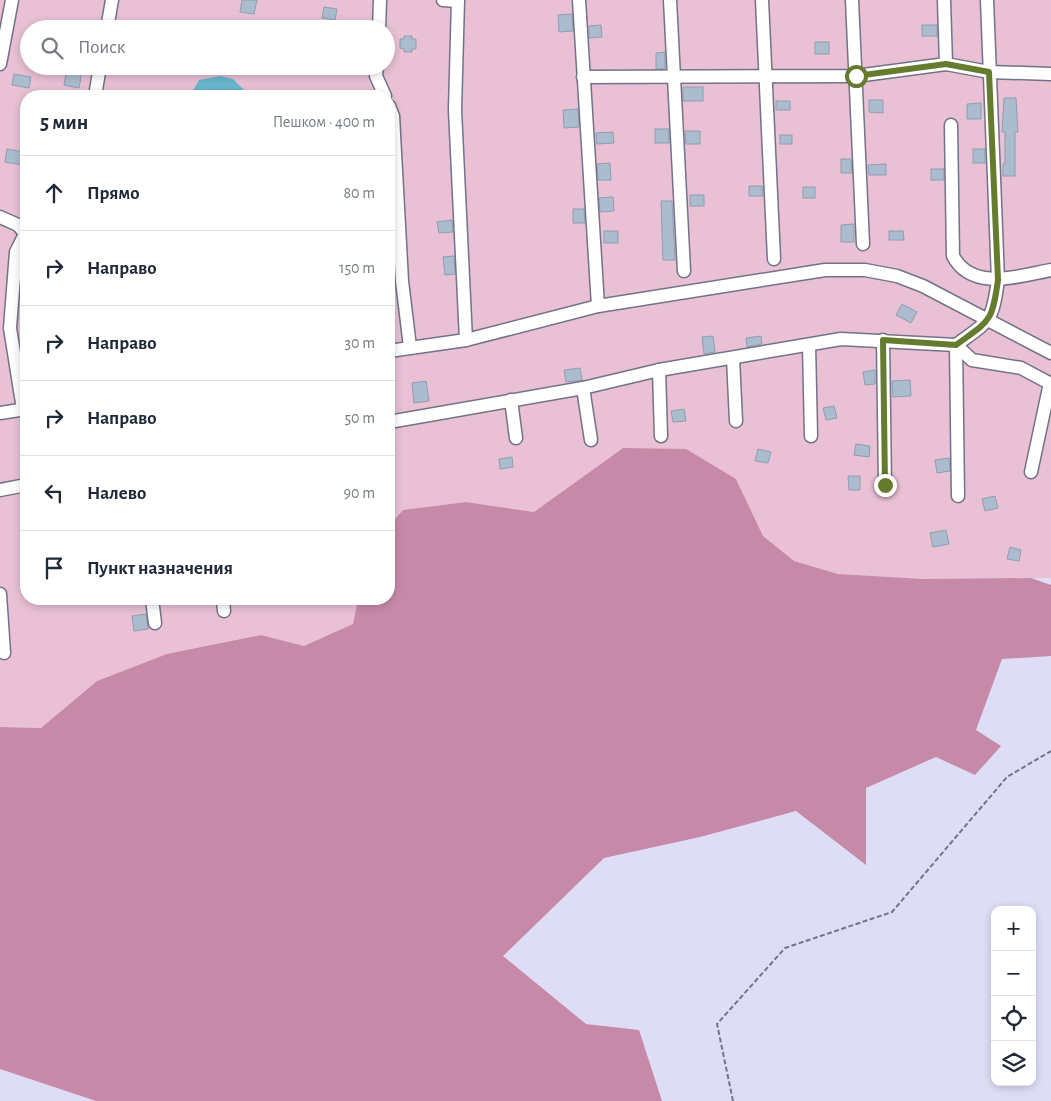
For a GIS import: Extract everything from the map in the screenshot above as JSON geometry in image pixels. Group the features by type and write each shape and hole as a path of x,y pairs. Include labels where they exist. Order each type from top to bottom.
{"street":[{"path":"0,64 12,0"},
{"path":"109,20 112,0"},
{"path":"379,20 380,0"},
{"path":"443,0 457,1 455,110 466,340"},
{"path":"579,0 598,306"},
{"path":"670,0 672,78 684,271"},
{"path":"762,0 764,77 774,259"},
{"path":"852,0 863,244"},
{"path":"944,0 946,64"},
{"path":"956,345 988,321 994,310 998,280 987,0"},
{"path":"583,77 856,76 946,64 989,72 1051,74"},
{"path":"96,90 98,75"},
{"path":"376,75 382,90"},
{"path":"951,125 953,256 958,266 976,276 998,280 1051,270"},
{"path":"395,153 402,281 410,347"},
{"path":"0,218 20,227"},
{"path":"20,244 16,252 10,328 20,382"},
{"path":"395,350 466,340 598,306 825,270 865,270 897,276 923,286 1051,353"},
{"path":"395,421 583,388 659,370 841,339 956,345 972,360 1021,368 1051,384 1031,472"},
{"path":"883,340 885,485"},
{"path":"809,345 811,436"},
{"path":"956,345 958,496"},
{"path":"732,358 736,421"},
{"path":"659,370 661,436"},
{"path":"583,388 591,440"},
{"path":"512,400 516,438"},
{"path":"0,413 20,410"},
{"path":"0,490 20,486"},
{"path":"0,594 4,653"},
{"path":"153,605 155,623"}],"path":[{"path":"733,1101 717,1024 785,948 892,912 1007,777 1051,751"}],"shaded area":[{"path":"0,0 1051,0 1051,578 923,579 838,574 793,561 763,536 736,479 623,448 534,512 466,502 403,510 395,519 395,90 20,90 20,605 357,605 353,624 304,646 261,635 97,681 41,728 0,727"},
{"path":"623,448 686,449 736,479 763,536 794,561 838,574 923,579 1031,578 1051,585 1051,656 1002,659 976,730 1001,746 975,775 936,757 866,788 866,865 796,811 700,837 604,858 503,956 586,1024 639,1030 662,1101 96,1101 0,1069 0,727 41,728 97,681 167,654 261,635 304,646 353,624 357,605 395,605 395,519 403,510 466,502 534,512"}],"water":[{"path":"220,76 233,79 244,90 193,90 199,80"}],"building":[{"path":"242,0 257,0 254,14 240,12"},
{"path":"324,7 337,9 335,20 322,18"},
{"path":"572,14 573,31 559,32 558,15"},
{"path":"601,25 602,37 589,38 589,26"},
{"path":"922,25 937,25 937,36 922,36"},
{"path":"404,36 412,36 412,39 416,39 416,49 412,49 412,52 404,52 404,49 400,48 400,39 404,39"},
{"path":"815,42 829,42 829,54 815,54"},
{"path":"665,52 665,69 656,69 656,53"},
{"path":"14,74 31,77 29,88 12,85"},
{"path":"66,75 81,75 79,88 64,85"},
{"path":"683,87 703,87 703,101 683,101"},
{"path":"1004,98 1016,98 1018,132 1015,132 1015,176 1003,176 1003,164 1005,164 1005,132 1002,132"},
{"path":"869,100 883,100 883,113 869,112"},
{"path":"776,101 790,101 790,110 776,110"},
{"path":"981,103 981,119 967,119 967,104"},
{"path":"578,109 579,127 564,128 563,110"},
{"path":"655,129 669,129 669,143 655,143"},
{"path":"685,131 700,131 700,144 686,144"},
{"path":"613,132 614,143 597,144 596,133"},
{"path":"780,135 792,135 792,144 780,144"},
{"path":"7,149 20,151 20,164 5,162"},
{"path":"973,149 985,149 985,163 973,163"},
{"path":"841,159 851,159 852,173 841,173"},
{"path":"610,163 611,180 598,180 597,164"},
{"path":"886,164 886,175 869,175 868,165"},
{"path":"931,169 944,169 944,180 931,180"},
{"path":"749,186 762,186 763,196 749,196"},
{"path":"803,187 815,187 815,198 803,198"},
{"path":"690,195 704,195 704,206 690,206"},
{"path":"613,197 614,211 600,212 599,198"},
{"path":"661,201 672,201 675,260 663,260"},
{"path":"573,209 584,209 585,223 573,223"},
{"path":"452,220 453,232 439,233 437,222"},
{"path":"854,224 854,242 841,242 841,225"},
{"path":"604,231 618,231 618,243 604,243"},
{"path":"889,231 903,231 904,240 889,240"},
{"path":"454,256 455,274 445,275 443,257"},
{"path":"902,304 917,312 911,323 896,315"},
{"path":"713,336 715,352 704,354 702,337"},
{"path":"761,336 762,344 747,347 746,338"},
{"path":"580,368 582,380 566,382 564,370"},
{"path":"875,370 875,384 865,385 863,372"},
{"path":"910,380 911,396 893,397 892,381"},
{"path":"426,381 429,401 414,403 412,383"},
{"path":"834,406 837,418 826,420 823,408"},
{"path":"684,409 686,421 673,422 671,411"},
{"path":"856,444 870,446 869,457 854,455"},
{"path":"758,449 771,452 768,463 755,461"},
{"path":"512,457 513,467 500,469 499,459"},
{"path":"949,458 950,471 937,473 935,460"},
{"path":"848,476 860,476 860,490 849,490"},
{"path":"995,496 998,508 985,511 982,499"},
{"path":"946,530 949,544 933,547 930,533"},
{"path":"1010,547 1021,550 1019,561 1007,559"},
{"path":"146,614 148,629 134,631 132,616"}],"route":[{"path":"856,76 946,64 989,72 998,280 994,310 988,321 956,345 883,340 885,485"}]}
